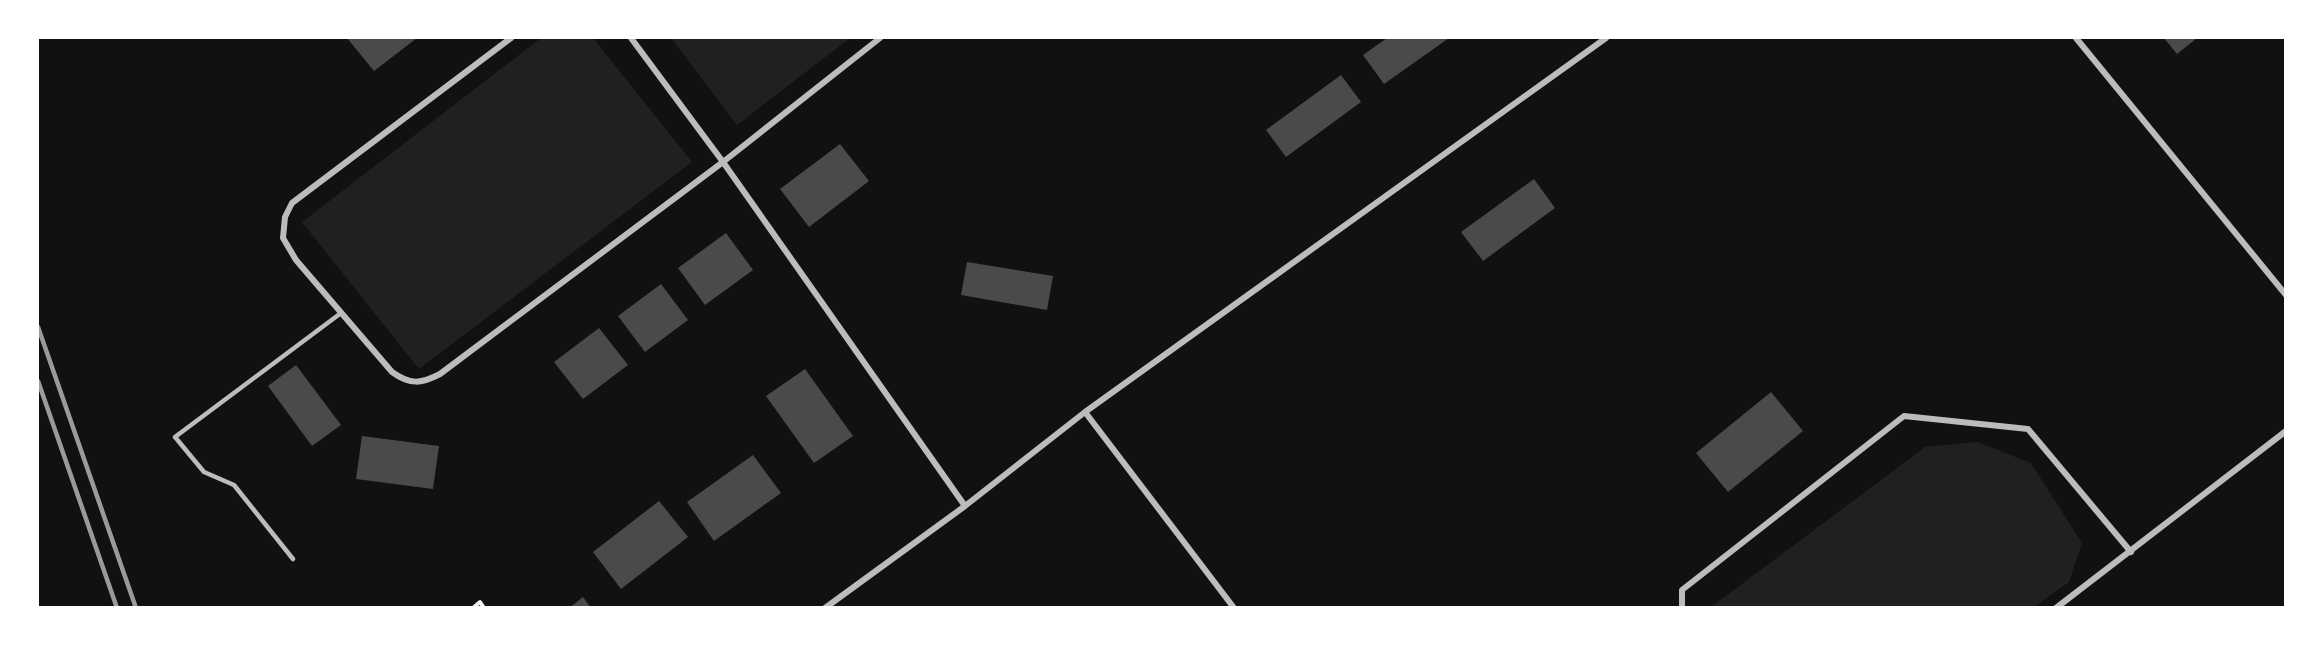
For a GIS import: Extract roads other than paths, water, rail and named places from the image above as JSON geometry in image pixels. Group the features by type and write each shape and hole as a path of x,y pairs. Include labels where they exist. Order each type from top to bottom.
{"street":[{"path":"511,38 292,203 285,217 282,238 296,260 392,372 403,380 424,382 440,374 723,162 880,38"},
{"path":"631,38 723,162 965,506"},
{"path":"825,608 965,506 1085,412 1606,38"},
{"path":"2076,38 2286,294"},
{"path":"1085,412 1234,608"},
{"path":"1682,608 1683,590 1904,416 2028,429 2132,552"},
{"path":"2056,608 2132,552 2286,431"}],"lane":[{"path":"293,559 234,485 204,472 175,436 341,314"}],"railway":[{"path":"38,327 136,608"},
{"path":"38,381 117,608"}]}
